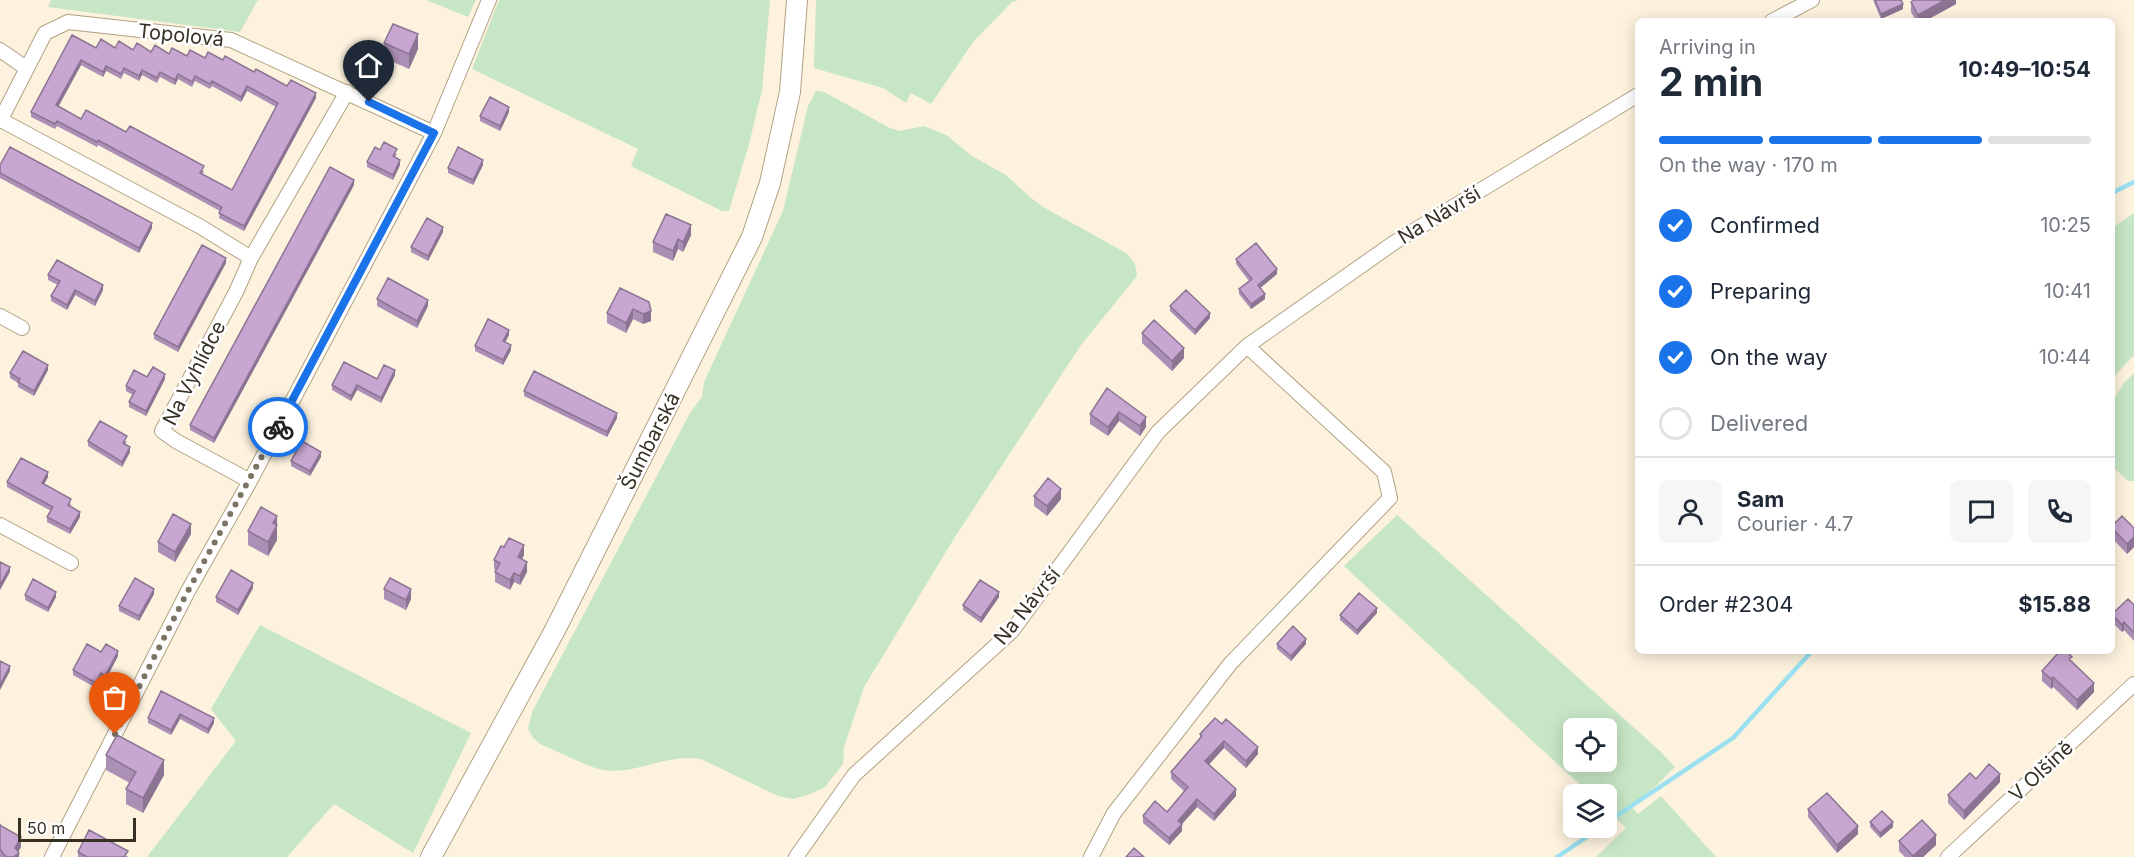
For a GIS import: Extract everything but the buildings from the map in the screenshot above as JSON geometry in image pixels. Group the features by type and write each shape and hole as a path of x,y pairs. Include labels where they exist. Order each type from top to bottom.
{"street":[{"path":"52,857 188,591 250,481 434,133 489,0"},
{"name":"Šumbarská","path":"431,857 555,630 752,237 770,183 790,92 797,0"},
{"path":"1778,18 1812,0"},
{"name":"Topolová","path":"0,120 45,33 68,22 231,40 434,133"},
{"path":"0,50 26,68"},
{"name":"Na Vyhlídce","path":"250,481 162,431 252,258 347,92"},
{"name":"Na Návrší","path":"796,857 854,775 1012,631 1158,432 1248,346 1395,242 1635,97"},
{"path":"0,120 201,228 252,258"},
{"path":"0,316 22,328"},
{"path":"1091,857 1114,813 1230,664 1390,498 1384,472 1248,346"},
{"path":"0,525 71,563"},
{"name":"V Olšině","path":"1948,857 2134,684"}],"green space":[{"path":"51,0 258,0 240,32 48,7"},
{"path":"426,0 476,0 468,17"},
{"path":"499,0 770,0 762,90 729,211 722,211 631,166 638,149 472,69"},
{"path":"816,0 1018,0 1012,2 974,41 931,104 911,93 906,103 883,88 814,68"},
{"path":"816,91 824,92 890,128 900,131 924,126 946,135 972,156 1006,175 1045,208 1126,253 1135,264 1137,276 1081,345 955,537 864,687 844,747 843,764 825,787 793,799 778,796 701,759 689,758 664,761 628,770 603,770 542,745 533,738 528,729 532,712 690,413 702,397 704,382 783,211 808,106"},
{"path":"2134,213 2134,355 2115,376 2115,226"},
{"path":"2134,373 2134,481 2128,481 2115,469 2115,397"},
{"path":"1397,515 1675,767 1631,806 1638,814 1661,796 1716,857 1596,857 1626,828 1617,819 1617,784 1579,784 1566,772 1617,772 1617,718 1563,718 1563,769 1344,566"},
{"path":"260,625 471,733 413,853 334,804 287,857 147,857 236,741 211,709"}],"waterway":[{"path":"2115,192 2134,182"},
{"path":"1617,816 1733,738 1809,654"},
{"path":"1557,857 1585,838"}],"way so far":[{"path":"115,734 188,591 278,427"}],"route":[{"path":"278,427 434,133 369,102"}]}
